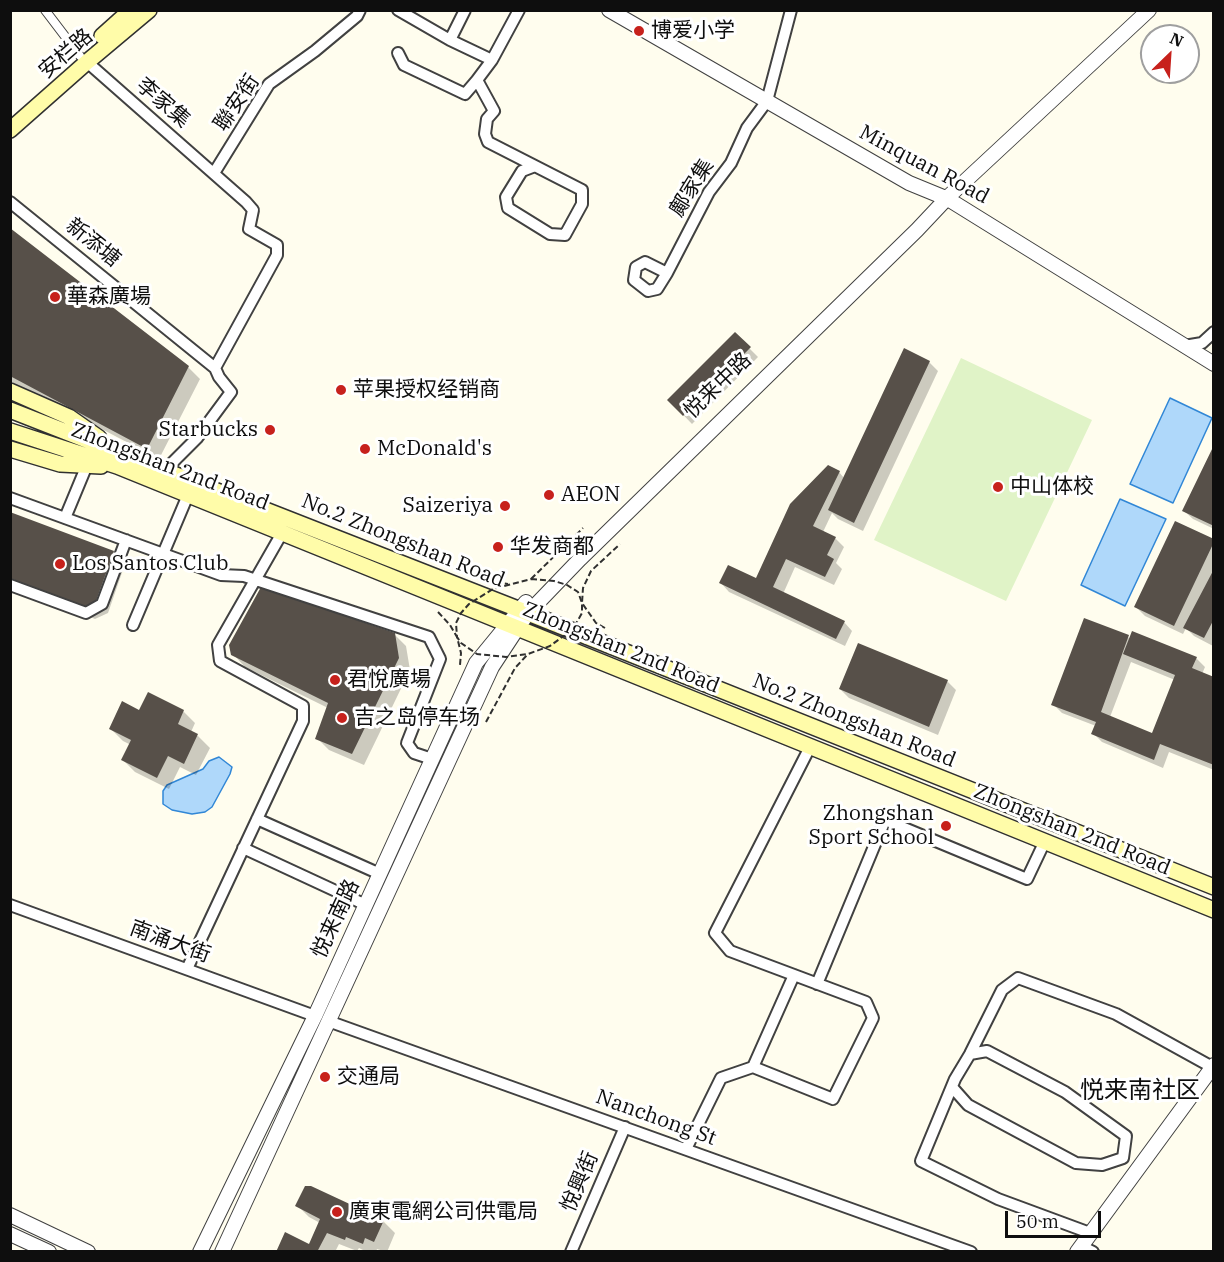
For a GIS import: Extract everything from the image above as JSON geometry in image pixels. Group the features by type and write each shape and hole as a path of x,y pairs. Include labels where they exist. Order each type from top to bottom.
{"main road":[{"name":"安栏路","path":"10,130 132,10"},
{"name":"安栏路","path":"10,118 149,10"},
{"path":"10,391 69,417 118,459"},
{"name":"No.2 Zhongshan Road","path":"10,410 118,459 165,470 1214,887"},
{"name":"Zhongshan 2nd Road","path":"10,431 118,459 188,495 1214,910"},
{"path":"10,449 60,464 87,465 118,459"}],"street":[{"path":"45,10 84,59"},
{"name":"聯安街","path":"214,173 269,84 323,44 360,10"},
{"path":"399,10 450,40 492,60"},
{"path":"450,40 465,10"},
{"path":"398,53 404,65 465,94 492,60 519,10"},
{"name":"Minquan Road","path":"609,10 909,183 947,198 1214,364"},
{"path":"767,101 790,10"},
{"name":"悦来中路","path":"523,611 580,559 947,198 1149,10"},
{"name":"李家集","path":"84,59 214,173"},
{"path":"477,80 494,111 488,119 485,134 488,142 535,166 582,190 582,204 565,235 550,234 508,208 506,197 522,171 535,166"},
{"name":"鄺家集","path":"667,273 645,262 636,267 634,280 648,291 657,289 667,273 709,192 731,163 747,128 767,101"},
{"path":"214,173 253,210 249,230 277,245 277,255 215,368"},
{"name":"新添塘","path":"10,202 215,368 231,392 197,438 165,470"},
{"path":"1184,346 1202,343 1214,332"},
{"path":"65,518 87,465"},
{"path":"133,625 188,495"},
{"path":"10,498 221,575 244,576 429,637 440,659 407,743 414,753 432,759"},
{"path":"187,969 303,721 303,706 220,661 218,645 282,533"},
{"path":"10,585 86,613 102,604 126,540"},
{"name":"悦来南路","path":"200,1251 322,1018 492,667 512,627 523,611"},
{"name":"悦来南路","path":"222,1251 322,1018 366,904 476,663 512,627"},
{"path":"686,1149 721,1078 753,1067 833,1099 873,1018 866,1002 729,951 715,933 810,747"},
{"path":"257,819 380,874"},
{"path":"817,984 885,820 1027,879 1045,842"},
{"path":"243,848 366,904"},
{"name":"南涌大街","path":"10,905 322,1018"},
{"path":"753,1067 794,975"},
{"path":"1084,1250 1090,1233 1213,1066 1116,1014 1018,978 1002,990 952,1087 921,1161 998,1199 1090,1233"},
{"name":"Nanchong St","path":"322,1018 971,1251"},
{"path":"970,1054 987,1051 1065,1092 1126,1136 1123,1158"},
{"path":"952,1087 968,1105 1076,1163 1102,1165 1123,1158"},
{"name":"悅興街","path":"571,1251 625,1127"},
{"path":"1123,1158 1139,1168"},
{"path":"10,1215 88,1251"},
{"path":"10,1234 49,1251"}],"path":[{"path":"531,579 583,528"},
{"path":"436,611 443,616 465,647 477,654 506,657 528,654 550,646 573,629 580,619 583,588 591,571 620,544"},
{"path":"459,672 461,653 456,623 469,604 492,589 531,579 554,581 567,585 578,592 582,603 596,623 606,628"},
{"path":"486,722 515,668 528,654"},
{"path":"437,713 442,703"}],"green space":[{"path":"961,358 1092,420 1006,601 874,540"}],"water":[{"path":"1170,398 1212,418 1173,503 1130,484"},
{"path":"1120,499 1166,519 1125,606 1081,585"},
{"path":"219,757 232,767 212,807 205,812 192,814 172,810 163,804 163,791 167,785 203,769 209,761"}],"building":[{"name":"華森廣場","path":"10,228 189,366 147,449 10,376"},
{"path":"735,332 751,347 683,416 667,400"},
{"path":"904,348 930,361 854,523 828,510"},
{"path":"1214,445 1214,526 1182,511"},
{"path":"828,465 840,471 813,526 836,537 827,555 834,559 825,577 786,559 773,587 845,621 836,639 719,583 728,565 756,578 790,504"},
{"name":"Los Santos Club","path":"10,512 114,551 96,601 82,608 10,578"},
{"path":"1175,521 1214,539 1214,542 1174,626 1134,607"},
{"path":"1214,569 1214,619 1204,638 1183,628"},
{"name":"君悅廣場","path":"261,587 395,633 399,658 352,754 315,739 328,703 231,655 229,645"},
{"path":"1084,618 1129,635 1101,712 1152,733 1175,675 1123,654 1132,631 1197,657 1192,668 1214,677 1214,765 1160,744 1154,760 1091,734 1096,722 1051,705"},
{"path":"858,643 948,680 929,727 839,689"},
{"path":"148,692 184,710 178,724 198,734 184,764 168,756 157,778 121,760 131,740 109,729 122,701 139,710"},
{"name":"廣東電網公司供電局","path":"305,1186 311,1186 384,1220 374,1242 365,1238 363,1244 327,1233 317,1252 276,1252 285,1232 309,1244 320,1219 295,1206"}],"place":[{"name":"博爱小学","path":"639,31"},
{"name":"華森廣場","path":"55,297"},
{"name":"苹果授权经销商","path":"341,390"},
{"name":"Starbucks","path":"270,430"},
{"name":"McDonald's","path":"365,449"},
{"name":"中山体校","path":"998,487"},
{"name":"AEON","path":"549,495"},
{"name":"Saizeriya","path":"505,506"},
{"name":"华发商都","path":"498,547"},
{"name":"Los Santos Club","path":"60,564"},
{"name":"君悅廣場","path":"335,680"},
{"name":"吉之岛停车场","path":"342,718"},
{"name":"Zhongshan Sport School","path":"946,826"},
{"name":"交通局","path":"325,1077"},
{"name":"廣東電網公司供電局","path":"337,1212"}],"district":[{"name":"悦来南社区","path":"1140,1091"}]}
